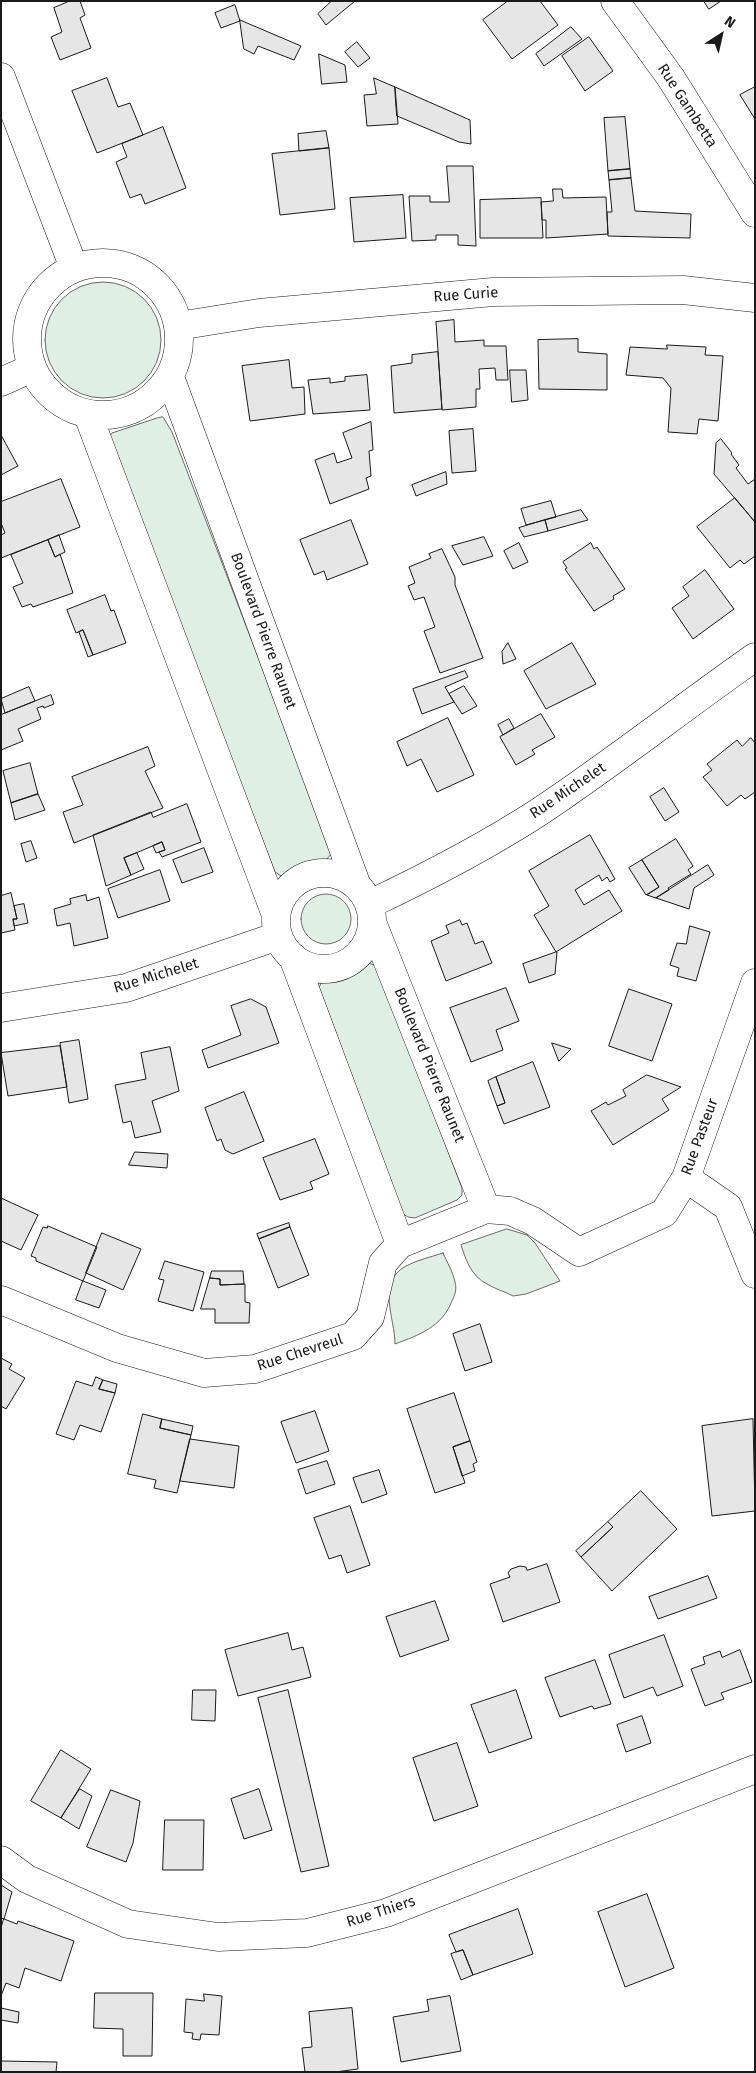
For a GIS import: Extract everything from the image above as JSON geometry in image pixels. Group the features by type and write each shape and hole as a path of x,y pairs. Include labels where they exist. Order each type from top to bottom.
{"street":[{"name":"Rue Gambetta","path":"615,1 671,78 755,214"},
{"path":"1,77 74,268"},
{"path":"96,263 119,264 140,272 158,286 171,305 178,326 179,352 170,377 155,396 135,409 112,416 88,415 64,405 45,390 32,368 26,344 28,320 38,298 54,280 74,268 96,263"},
{"name":"Rue Curie","path":"178,326 259,313 493,292 683,290 755,298"},
{"path":"1,382 32,368"},
{"name":"Boulevard Pierre Raunet","path":"170,377 366,904 486,1209"},
{"path":"88,415 400,1244"},
{"name":"Rue Michelet","path":"366,904 436,872 538,812 643,740 755,657"},
{"path":"314,874 330,874 344,877 366,904 370,937 362,951 351,961 337,968 321,969 306,966 283,936 280,901 289,889 301,880 314,874"},
{"name":"Rue Michelet","path":"1,1008 126,988 283,936"},
{"name":"Rue Pasteur","path":"486,1209 510,1211 533,1221 579,1252 664,1213 686,1178 755,983"},
{"path":"686,1178 728,1207 755,1274"},
{"name":"Rue Chevreul","path":"1,1300 117,1348 204,1373 255,1369 353,1336 370,1317 383,1263 400,1244 486,1209"},
{"name":"Rue Thiers","path":"1,1860 27,1879 128,1924 218,1937 308,1933 386,1913 755,1768"}],"green space":[{"path":"103,282 125,286 144,299 157,318 161,340 157,362 144,381 125,394 103,398 81,394 62,381 49,362 45,340 49,318 62,299 81,286"},
{"path":"163,417 172,432 331,848 331,854 327,859 296,869 287,876 283,877 275,872 110,444 109,437 112,433"},
{"path":"321,894 331,894 344,901 351,914 351,924 344,937 331,944 321,944 312,940 305,933 301,924 301,914 305,905 312,898"},
{"path":"368,963 377,966 462,1188 462,1195 457,1200 415,1218 403,1214 319,987 324,978"},
{"path":"507,1229 527,1235 535,1243 560,1281 526,1294 513,1296 481,1281 467,1262 461,1245"},
{"path":"443,1253 456,1287 448,1310 429,1329 395,1344 389,1301 392,1281 397,1273 406,1266"}],"building":[{"path":"70,1 80,1 85,15 80,18 91,48 60,60 51,37 62,32 54,8"},
{"path":"332,1 355,1 326,25 318,14"},
{"path":"508,1 540,1 558,25 512,59 483,20"},
{"path":"704,1 721,1 709,9"},
{"path":"235,5 240,21 221,28 215,13"},
{"path":"240,20 301,46 294,60 258,46 254,54 244,49"},
{"path":"571,27 582,39 544,66 536,54"},
{"path":"589,37 613,71 585,91 562,56"},
{"path":"357,42 370,58 358,67 345,52"},
{"path":"319,54 345,65 347,82 322,84"},
{"path":"107,78 118,107 130,103 143,135 97,153 72,91"},
{"path":"374,78 395,87 398,124 367,126 364,95 376,94"},
{"path":"395,87 470,120 471,144 459,142 397,116"},
{"path":"755,87 755,119 740,95"},
{"path":"625,117 630,169 608,171 604,118"},
{"path":"163,127 186,188 145,204 141,194 130,198 116,162 127,157 122,144"},
{"path":"326,131 329,148 299,151 298,134"},
{"path":"329,148 335,209 280,215 272,154"},
{"path":"447,166 473,166 476,246 458,245 458,235 436,235 436,240 412,241 409,196 430,196 430,202 449,202"},
{"path":"630,169 631,178 609,180 608,171"},
{"path":"631,178 635,211 691,214 690,238 608,236 607,212 612,212 609,180"},
{"path":"553,189 562,189 563,198 606,197 608,234 546,238 546,220 542,220 541,202 553,201"},
{"path":"403,195 406,238 354,242 350,198"},
{"path":"541,198 543,238 480,238 480,200"},
{"path":"454,320 455,342 484,340 484,346 506,346 508,380 496,380 495,368 479,369 480,389 476,389 476,407 442,410 436,322"},
{"path":"578,339 578,352 607,354 607,390 539,389 538,340"},
{"path":"667,345 706,347 705,355 723,356 718,421 699,419 697,434 668,432 671,388 663,378 626,375 630,347 667,349"},
{"path":"438,352 442,409 394,413 391,366 412,363 412,355"},
{"path":"289,360 292,388 304,387 305,414 250,421 242,366"},
{"path":"510,370 526,370 528,400 512,402"},
{"path":"367,375 370,410 313,414 308,380 330,378 330,383 345,381 345,377"},
{"path":"371,422 373,450 369,451 371,476 366,478 369,489 330,504 315,460 334,453 337,463 352,458 343,433"},
{"path":"473,429 476,471 452,473 449,431"},
{"path":"1,435 18,466 1,475"},
{"path":"721,439 732,453 739,465 736,468 748,484 755,479 755,522 714,474 716,443"},
{"path":"446,472 447,484 416,496 412,485"},
{"path":"61,479 80,527 1,558 1,535 5,533 1,523 1,502"},
{"path":"735,498 755,522 755,556 744,564 740,560 730,568 697,527"},
{"path":"551,501 556,517 526,525 521,509"},
{"path":"581,510 588,520 548,531 545,520"},
{"path":"351,520 368,564 327,580 324,571 314,575 300,540"},
{"path":"545,520 548,531 524,537 519,528"},
{"path":"59,535 65,552 55,557 48,540"},
{"path":"484,537 493,556 463,565 452,546"},
{"path":"48,540 55,557 60,554 73,593 33,607 31,604 22,607 13,587 23,583 11,555"},
{"path":"519,543 528,562 513,569 504,551"},
{"path":"591,543 594,549 597,547 625,589 613,596 614,599 594,611 565,569 567,568 563,562"},
{"path":"442,549 455,577 455,585 483,658 440,673 424,631 435,627 424,597 414,600 408,586 415,583 409,567 431,558 429,554"},
{"path":"705,570 734,609 693,639 672,608 689,596 683,587"},
{"path":"105,595 111,611 114,610 126,643 93,655 83,630 76,633 67,610"},
{"path":"83,630 93,655 88,657 79,632"},
{"path":"508,643 516,659 503,664 502,652"},
{"path":"572,643 596,684 546,709 524,671"},
{"path":"465,671 468,677 445,687 454,702 422,714 413,689"},
{"path":"464,686 477,706 462,714 449,694"},
{"path":"29,687 35,701 5,713 1,699"},
{"path":"51,695 54,704 44,708 43,706 37,708 41,719 18,729 23,741 1,750 1,715"},
{"path":"541,714 555,737 532,750 535,754 516,765 500,737"},
{"path":"448,718 474,775 437,792 421,759 407,766 397,742"},
{"path":"509,719 514,728 503,735 498,725"},
{"path":"751,738 755,743 755,792 745,799 741,795 727,806 703,777 712,770 707,764 737,740 742,746"},
{"path":"148,747 155,766 145,771 163,808 74,843 63,812 83,805 72,777"},
{"path":"30,763 38,794 11,803 3,771"},
{"path":"664,788 679,812 665,821 650,797"},
{"path":"38,794 45,810 15,820 11,803"},
{"path":"187,804 201,842 162,857 159,852 165,850 162,842 124,858 131,875 106,886 93,835 151,812 153,817"},
{"path":"590,835 615,879 610,882 607,877 602,881 599,875 575,890 584,905 609,890 622,911 556,952 534,915 549,906 529,871"},
{"path":"676,839 693,866 688,870 691,874 656,898 647,895 659,887 642,860"},
{"path":"31,841 37,858 26,862 21,844"},
{"path":"162,842 165,850 156,853 153,846"},
{"path":"204,848 213,872 182,883 173,860"},
{"path":"137,853 144,869 131,875 124,858"},
{"path":"642,860 659,887 646,895 629,868"},
{"path":"708,865 714,875 694,888 689,909 656,898"},
{"path":"160,870 170,901 118,918 108,889"},
{"path":"11,893 17,919 13,919 15,930 1,933 1,896"},
{"path":"86,895 87,901 99,897 108,938 74,946 70,923 57,926 54,909 71,904 70,899"},
{"path":"24,904 28,923 14,926 13,919 17,919 14,906"},
{"path":"460,920 462,925 467,923 475,944 483,941 492,963 446,981 431,941 449,933 446,926"},
{"path":"690,926 710,932 696,981 677,976 679,968 670,965 677,943 686,944"},
{"path":"557,952 555,974 529,983 523,964"},
{"path":"506,988 519,1021 496,1030 503,1050 471,1062 450,1008"},
{"path":"629,989 672,1004 652,1061 609,1046"},
{"path":"251,999 266,1007 279,1043 208,1068 202,1050 241,1035 231,1006"},
{"path":"79,1040 88,1099 69,1103 60,1043"},
{"path":"552,1043 571,1049 559,1061"},
{"path":"60,1046 67,1087 8,1096 1,1053"},
{"path":"170,1047 179,1091 152,1101 161,1132 135,1138 131,1121 123,1123 115,1085 146,1079 141,1053"},
{"path":"533,1062 550,1107 504,1124 497,1106 505,1103 496,1077"},
{"path":"647,1075 681,1087 662,1099 669,1110 613,1145 591,1111 606,1102 608,1105 626,1096 623,1090"},
{"path":"496,1077 505,1103 497,1106 488,1081"},
{"path":"244,1092 264,1141 233,1154 225,1150 221,1139 217,1141 205,1108"},
{"path":"315,1139 329,1174 310,1182 313,1189 280,1200 263,1158"},
{"path":"135,1152 168,1154 167,1168 129,1165"},
{"path":"1,1198 38,1215 21,1250 1,1241"},
{"path":"289,1223 290,1227 259,1239 257,1234"},
{"path":"48,1226 97,1247 83,1281 36,1261 36,1258 31,1256 43,1227 47,1228"},
{"path":"290,1227 309,1275 278,1288 259,1239"},
{"path":"102,1233 141,1249 123,1290 86,1273"},
{"path":"165,1261 204,1272 193,1311 158,1301 164,1280 159,1279"},
{"path":"212,1271 243,1271 244,1284 220,1285 220,1279 210,1278"},
{"path":"210,1278 220,1279 220,1285 245,1284 245,1302 250,1303 249,1323 215,1323 215,1309 201,1309"},
{"path":"83,1281 106,1290 99,1308 76,1300"},
{"path":"480,1324 492,1362 465,1371 453,1334"},
{"path":"1,1358 12,1364 9,1369 25,1378 6,1409 1,1406"},
{"path":"96,1377 103,1380 99,1389 115,1393 101,1432 80,1425 74,1440 56,1434 76,1381 92,1386"},
{"path":"103,1380 117,1384 115,1393 99,1389"},
{"path":"454,1393 470,1441 453,1447 465,1483 435,1493 407,1409"},
{"path":"315,1411 329,1451 296,1463 281,1422"},
{"path":"143,1414 162,1419 160,1428 191,1435 177,1493 154,1488 156,1480 128,1474"},
{"path":"162,1419 193,1426 191,1435 160,1428"},
{"path":"753,1419 755,1511 712,1516 702,1426"},
{"path":"190,1439 239,1446 234,1488 180,1481"},
{"path":"470,1441 477,1462 473,1464 475,1471 462,1476 453,1447"},
{"path":"327,1461 335,1484 306,1494 298,1470"},
{"path":"379,1470 387,1494 362,1503 353,1478"},
{"path":"641,1491 677,1529 612,1591 581,1557 613,1527 608,1522"},
{"path":"350,1506 370,1565 347,1573 341,1555 329,1559 314,1518"},
{"path":"608,1522 613,1527 581,1557 576,1551"},
{"path":"547,1564 560,1602 503,1622 490,1584 510,1577 508,1573 511,1569 520,1566 526,1567 527,1570"},
{"path":"708,1576 717,1598 658,1619 649,1597"},
{"path":"435,1601 449,1640 400,1657 386,1617"},
{"path":"288,1633 292,1650 303,1647 311,1677 238,1696 225,1650"},
{"path":"664,1635 683,1686 657,1696 653,1687 624,1698 609,1655"},
{"path":"740,1650 752,1682 721,1693 724,1699 705,1706 691,1669 705,1664 703,1657 720,1651 722,1657"},
{"path":"595,1660 611,1704 594,1709 592,1706 560,1717 545,1678"},
{"path":"193,1690 216,1690 215,1721 192,1720"},
{"path":"288,1690 329,1866 301,1872 258,1698"},
{"path":"516,1690 532,1738 489,1753 471,1705"},
{"path":"642,1716 651,1743 626,1752 617,1725"},
{"path":"457,1743 478,1806 434,1821 413,1758"},
{"path":"61,1750 91,1769 61,1818 31,1801"},
{"path":"80,1789 92,1796 79,1829 61,1818"},
{"path":"259,1789 272,1830 244,1839 231,1799"},
{"path":"111,1790 140,1801 133,1843 126,1862 87,1847"},
{"path":"165,1820 204,1820 203,1870 163,1870"},
{"path":"1,1885 12,1892 4,1919 1,1918"},
{"path":"647,1894 674,1968 625,1987 598,1912"},
{"path":"518,1909 533,1954 473,1975 463,1950 456,1952 449,1935"},
{"path":"4,1919 17,1924 18,1921 74,1941 61,1981 25,1968 19,1988 6,1983 1,1996 1,1928"},
{"path":"463,1950 473,1975 461,1980 451,1954"},
{"path":"95,1993 153,1993 152,2056 123,2056 123,2029 94,2028"},
{"path":"204,1994 222,1996 219,2035 201,2034 200,2040 192,2039 193,2033 184,2032 186,1999 204,2001"},
{"path":"450,1996 461,2051 401,2062 393,2017 429,2011 427,2000"},
{"path":"1,2008 19,2012 18,2023 1,2020"},
{"path":"352,2008 358,2069 335,2072 305,2072 302,2048 312,2047 309,2012"},
{"path":"1,2061 57,2062 56,2072 1,2072"}]}
